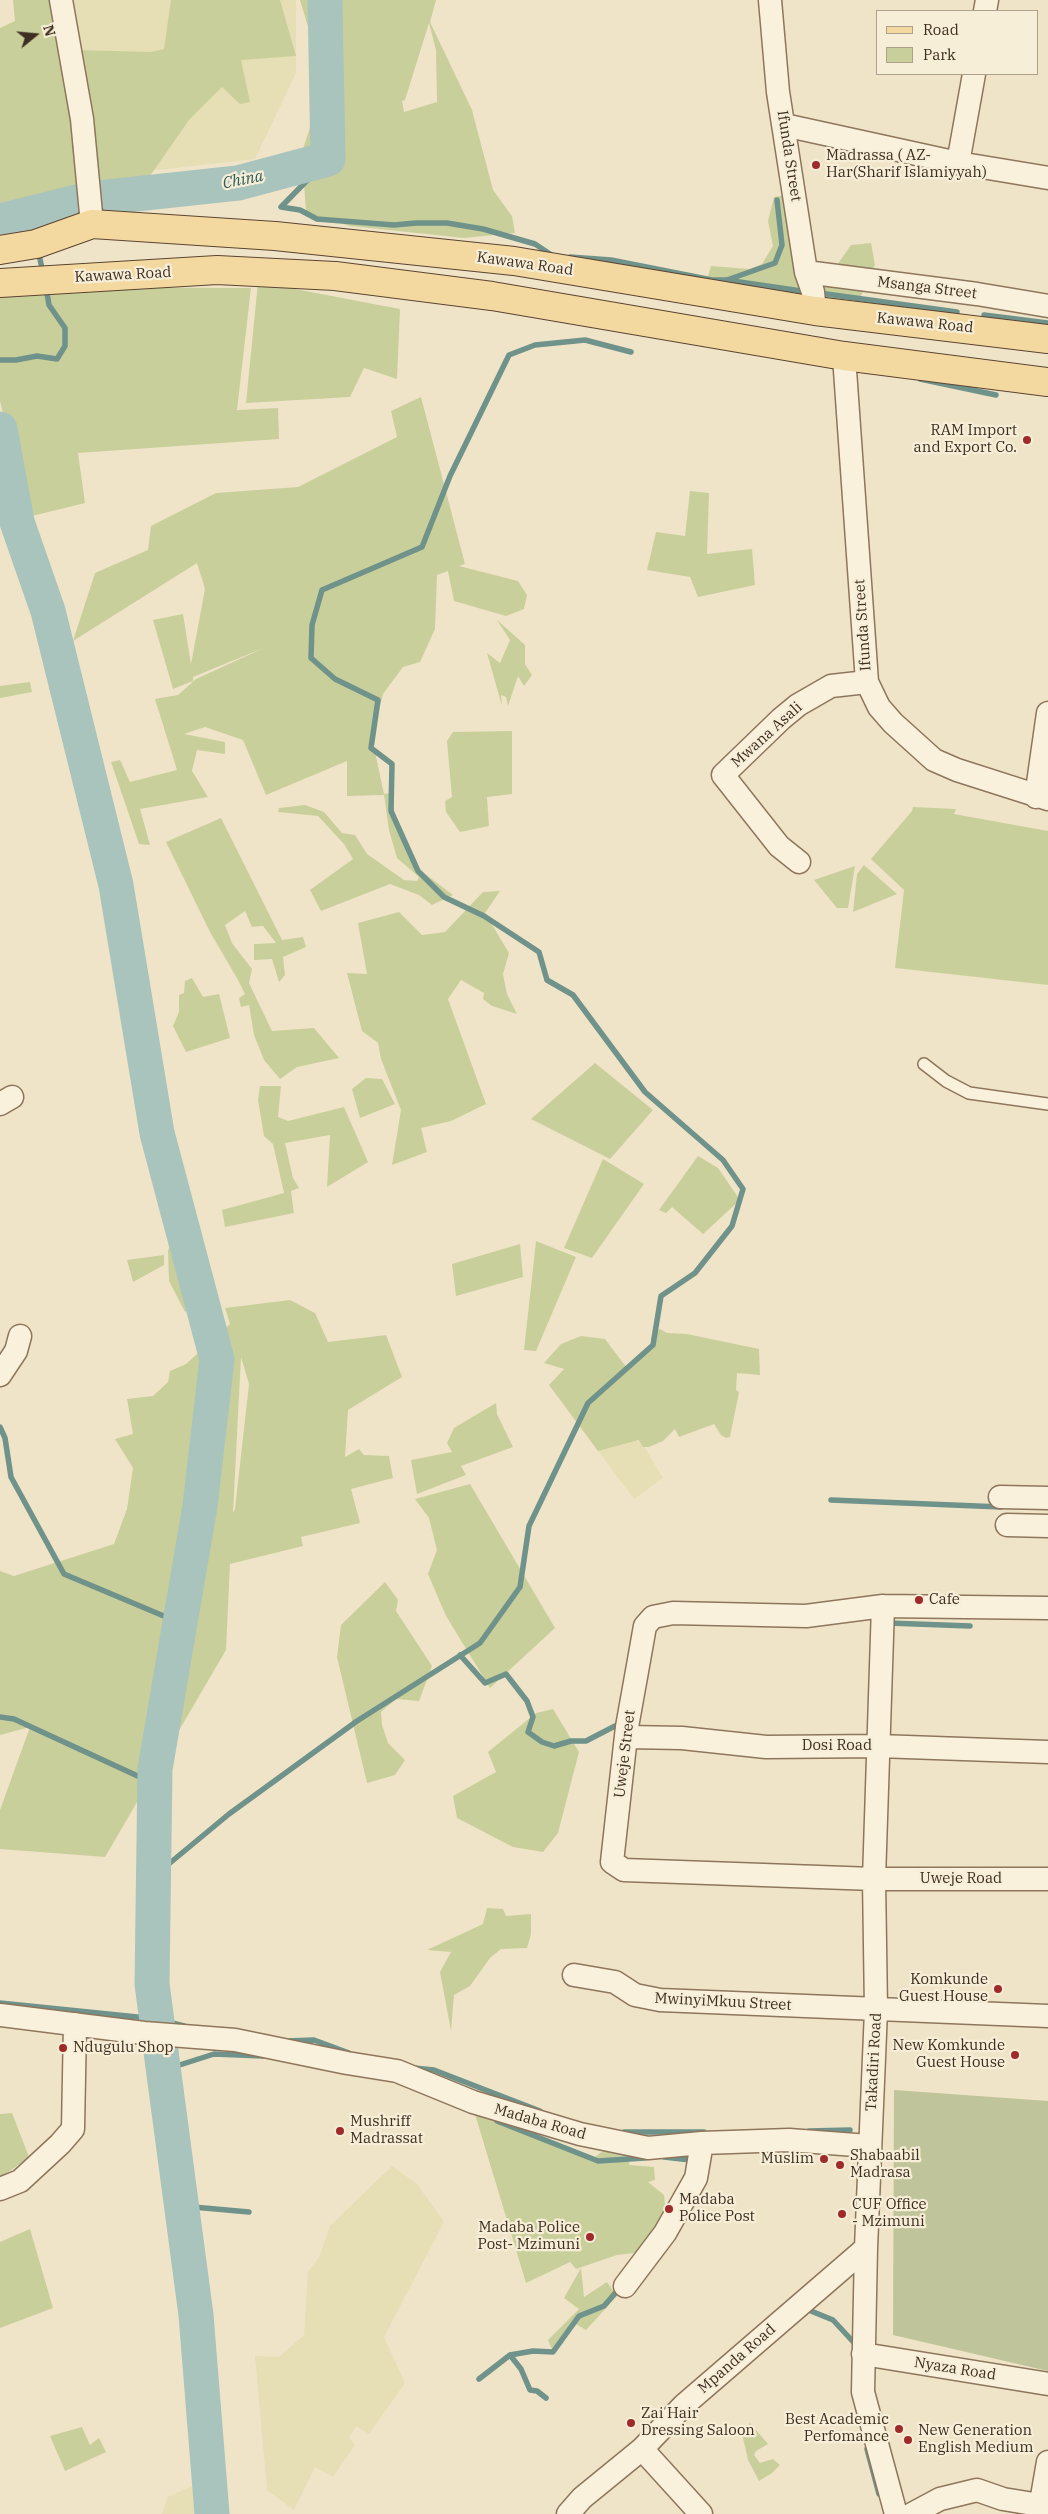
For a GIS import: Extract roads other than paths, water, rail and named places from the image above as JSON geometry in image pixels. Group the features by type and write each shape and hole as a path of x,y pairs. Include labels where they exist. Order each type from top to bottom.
{"main road":[{"name":"Kawawa Road","path":"1,250 36,244 92,224 275,236 514,261 815,311 1048,339"},
{"name":"Kawawa Road","path":"0,283 218,270 335,276 492,296 844,356 1048,382"}],"street":[{"path":"61,0 82,119 92,224"},
{"name":"Ifunda Street","path":"770,0 778,92 806,272 813,292 815,311"},
{"path":"958,163 974,75"},
{"path":"784,125 958,163 1048,178"},
{"name":"Msanga Street","path":"806,272 977,294 1048,306"},
{"name":"Ifunda Street","path":"844,356 867,682 879,707 888,718 934,760 1042,798"},
{"name":"Mwana Asali","path":"799,862 778,846 723,775 781,718 798,705 831,686 867,682"},
{"path":"1042,798 1048,713"},
{"path":"0,1375 16,1351 20,1336"},
{"path":"1000,1497 1048,1498"},
{"path":"1007,1525 1048,1526"},
{"name":"Uweje Street","path":"874,1879 624,1870 612,1862 627,1737 645,1626 653,1617 673,1613 806,1616 883,1606 1048,1608"},
{"name":"Takadiri Road","path":"883,1606 874,1879 876,2010 866,2248 863,2392 896,2514"},
{"name":"Dosi Road","path":"627,1737 682,1738 766,1747 878,1746 1048,1752"},
{"name":"Uweje Road","path":"874,1879 1048,1879"},
{"name":"MwinyiMkuu Street","path":"574,1975 615,1982 635,1995 660,2000 1048,2016"},
{"name":"Madaba Road","path":"0,2015 144,2033 235,2040 347,2064 397,2071 473,2102 580,2134 648,2148 702,2143 789,2140 870,2146"},
{"path":"0,2189 20,2181 60,2144 73,2128 75,2024"},
{"path":"625,2286 665,2233 696,2178 702,2143"},
{"name":"Mpanda Road","path":"568,2514 582,2498 642,2449 684,2405 866,2248"},
{"name":"Nyaza Road","path":"863,2354 1048,2384"},
{"path":"642,2449 701,2514"},
{"path":"912,2514 940,2500 977,2490 1040,2509 1048,2462"}],"lane":[{"path":"924,1064 946,1082 969,1093 1048,1104"}],"waterway":[{"name":"China","path":"0,221 89,199 238,183 328,159 325,0"},
{"path":"328,159 281,207 300,210 317,219 394,225 447,223 483,229 535,244 553,256"},
{"path":"727,280 775,263 782,245 777,200"},
{"path":"38,250 43,273"},
{"path":"570,257 611,260 712,280 726,280 808,292"},
{"path":"0,360 16,360 37,356 57,359 65,346 65,328 49,305 46,287"},
{"path":"819,293 957,312"},
{"path":"984,315 1048,323"},
{"path":"153,1877 229,1814 357,1721 480,1643 520,1587 529,1526 588,1403 653,1345 661,1296 695,1273 732,1226 743,1189 723,1160 645,1092 573,995 547,980 539,952 484,916 444,897 418,871 391,811 392,764 371,748 378,700 335,679 311,658 312,625 322,590 422,547 450,476 509,355 535,345 585,340 631,352"},
{"path":"920,379 996,395"},
{"path":"0,429 17,522 48,611 116,885 157,1133 217,1359 200,1506 155,1769 152,1984 196,2315 212,2514"},
{"path":"0,1427 5,1438 11,1477 64,1574 178,1622"},
{"path":"831,1500 1001,1507"},
{"path":"888,1623 970,1626"},
{"path":"460,1655 485,1683 506,1674 527,1701 533,1717 528,1732 542,1742 554,1746 571,1741 586,1741 615,1726"},
{"path":"0,1717 14,1719 155,1784"},
{"path":"0,2003 157,2019 184,2026"},
{"path":"286,2041 314,2040 349,2053"},
{"path":"164,2070 214,2054 263,2056"},
{"path":"414,2068 434,2070 540,2111"},
{"path":"497,2121 598,2161 645,2158"},
{"path":"809,2131 850,2130"},
{"path":"624,2132 704,2132"},
{"path":"664,2157 690,2160"},
{"path":"182,2206 249,2212"},
{"path":"479,2379 510,2355 533,2351 553,2352 579,2316 604,2306 617,2291"},
{"path":"811,2311 833,2320 858,2347"},
{"path":"510,2355 521,2369 530,2390 537,2391 546,2398"},
{"path":"867,2449 879,2494"}],"place":[{"name":"Madrassa ( AZ- Har(Sharif Islamiyyah)","path":"816,165"},
{"name":"RAM Import and Export Co.","path":"1027,440"},
{"name":"Cafe","path":"919,1600"},
{"name":"Komkunde Guest House","path":"998,1989"},
{"name":"Ndugulu Shop","path":"63,2048"},
{"name":"New Komkunde Guest House","path":"1015,2055"},
{"name":"Mushriff Madrassat","path":"340,2131"},
{"name":"Muslim","path":"824,2159"},
{"name":"Shabaabil Madrasa","path":"840,2165"},
{"name":"Madaba Police Post","path":"669,2209"},
{"name":"CUF Office - Mzimuni","path":"842,2214"},
{"name":"Madaba Police Post- Mzimuni","path":"590,2237"},
{"name":"Zai Hair Dressing Saloon","path":"631,2423"},
{"name":"Best Academic Perfomance","path":"899,2429"},
{"name":"New Generation English Medium","path":"908,2440"}]}
